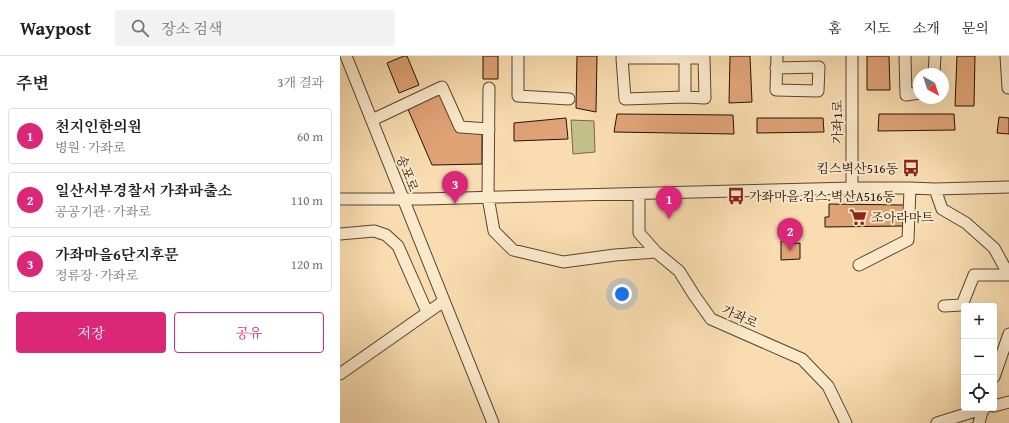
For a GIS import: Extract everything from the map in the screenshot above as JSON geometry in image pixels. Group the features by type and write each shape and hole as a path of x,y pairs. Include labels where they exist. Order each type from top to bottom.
{"street":[{"name":"송포로","path":"346,56 494,423"},
{"path":"518,56 518,96 569,99"},
{"path":"776,68 777,56"},
{"name":"가좌1로","path":"852,56 852,188"},
{"path":"905,56 906,95 913,94"},
{"path":"934,68 935,56"},
{"path":"1006,56 1009,88"},
{"path":"685,97 686,57"},
{"path":"622,58 704,58 705,98 685,97 625,99 622,58"},
{"path":"372,120 442,87 460,127 489,129"},
{"path":"489,88 488,197 494,231 513,250 563,262 615,255 656,252"},
{"path":"340,199 639,194 852,188 935,189 1009,187"},
{"path":"859,265 908,240 910,188"},
{"path":"935,189 942,209 966,222 994,248 1009,275 974,275 962,305 944,306"},
{"name":"가좌로","path":"639,194 639,233 656,252 679,271 711,319 802,359 828,386 846,423"},
{"path":"340,234 374,231 386,235 398,246 427,312"},
{"path":"340,374 444,300"},
{"path":"995,375 1009,334"},
{"path":"997,405 1009,402"},
{"path":"937,423 975,411"},
{"path":"978,423 983,411"}],"shaded area":[{"path":"571,120 594,121 595,152 573,154"}],"building":[{"path":"407,56 419,85 399,93 387,63"},
{"path":"483,56 498,56 498,79 483,79"},
{"path":"577,56 597,56 596,112 576,108"},
{"path":"730,56 750,56 752,102 729,103"},
{"path":"867,56 889,56 890,90 867,90"},
{"path":"957,56 975,56 974,106 955,106"},
{"path":"440,93 456,131 482,131 482,164 432,165 407,107"},
{"path":"617,114 733,115 734,134 614,132"},
{"path":"879,114 954,114 955,130 878,131"},
{"path":"999,117 1009,118 1009,134 997,133"},
{"path":"566,118 568,139 514,141 514,123"},
{"path":"757,118 823,118 824,132 757,133"},
{"path":"829,204 904,205 903,226 825,227 825,217 829,217"},
{"path":"790,240 790,244 800,243 800,259 781,260 781,241"}],"place":[{"name":"킴스벽산516동","path":"911,168"},
{"name":"가좌마을.킴스.벽산A516동","path":"736,196"},
{"name":"가좌마을6단지후문","path":"455,204"},
{"name":"조아라마트","path":"858,217"},
{"name":"천지인한의원","path":"669,219"},
{"name":"일산서부경찰서 가좌파출소","path":"790,251"}]}
